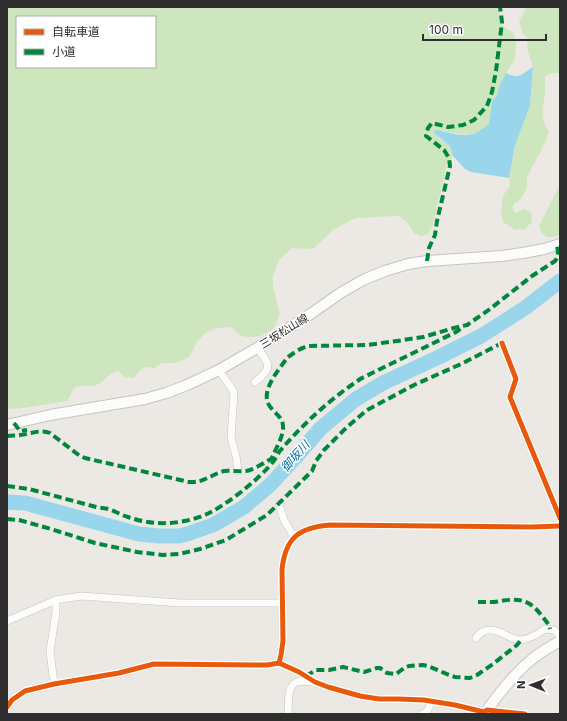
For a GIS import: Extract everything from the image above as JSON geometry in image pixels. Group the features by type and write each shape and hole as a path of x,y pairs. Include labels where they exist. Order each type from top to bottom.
{"main road":[{"name":"三坂松山線","path":"7,425 50,415 145,399 166,393 219,370 257,348 342,292 365,279 385,271 408,264 426,261 501,256 544,249 560,244"},
{"path":"485,712 520,670 543,650 553,646 560,640"}],"street":[{"path":"502,343 516,379 510,397 560,518"},
{"path":"255,382 263,376 268,366 268,362 257,348"},
{"path":"219,370 234,392 231,438 238,471"},
{"path":"278,504 284,520 294,537"},
{"path":"279,663 282,655 283,641 282,570 285,550 294,537 308,528 331,525 560,526"},
{"path":"7,621 56,600 81,596 180,603 283,603"},
{"path":"54,684 50,651 56,612 56,600"},
{"path":"476,638 479,633 485,630 494,629 514,639 520,640 534,636 545,629 554,630 558,634 560,640"},
{"path":"7,707 12,700 25,691 54,684 119,673 154,664 267,665 279,663 303,674 315,682 360,696 379,699 424,700 484,712 525,714"},
{"path":"288,714 290,690 293,685 297,682 304,681 315,682"},
{"path":"422,714 429,709 431,701"}],"green space":[{"path":"7,7 499,7 500,23 508,30 513,32 516,42 515,58 499,86 497,96 492,101 489,125 472,134 456,134 435,130 438,137 450,146 453,156 447,164 433,225 428,234 421,236 414,233 406,221 398,216 356,218 334,229 314,248 292,248 279,260 273,276 273,287 280,314 273,329 261,336 241,336 231,327 216,328 205,333 197,342 189,357 175,363 162,363 154,368 146,367 140,370 134,378 125,377 118,371 110,374 101,383 93,386 81,386 74,388 67,401 7,409"},
{"path":"524,7 560,7 560,73 550,73 545,76 545,92 542,113 544,122 549,132 527,177 527,187 521,199 513,205 513,211 516,213 523,209 531,212 532,222 525,229 515,230 503,222 501,211 503,196 510,186 509,178 515,145 530,106 533,67 527,48 528,39 522,32 519,21 525,10"},
{"path":"560,187 560,234 554,237 547,237 541,232 539,226 558,188"}],"water":[{"path":"533,67 530,106 515,145 509,178 471,172 465,169 453,156 450,146 434,133 435,130 467,135 482,129 489,124 492,101 497,96 499,86 506,73 517,76"}],"waterway":[{"name":"御坂川","path":"7,502 25,503 139,534 179,536 213,525 244,507 270,485 321,428 356,399 383,383 481,336 525,308 560,281"}],"marked path":[{"path":"427,261 429,248 435,235 450,166 449,158 444,150 426,136 428,128 432,123 448,127 463,125 474,120 487,106 492,92 496,71 502,22 500,7"},
{"path":"7,436 39,432 50,433 80,456 85,458 189,482 203,480 224,471 243,471 255,468 271,459 281,438 283,430 282,421 268,403 267,397 270,383 274,376 287,358 292,354 308,346 367,345 423,337 467,325 532,276 555,261 558,255 557,245"},
{"path":"7,486 29,489 107,509 146,522 171,523 199,517 219,508 259,477 298,431 328,403 362,378 456,332 463,327"},
{"path":"7,519 19,520 95,543 137,552 163,555 179,554 200,549 226,540 267,515 312,471 316,461 324,450 367,410 414,385 461,364 502,343"},
{"path":"14,423 20,431 27,430"},
{"path":"478,602 520,600 530,604 537,610 549,625 550,629"},
{"path":"306,676 316,670 329,670 343,667 364,672 380,668 387,673 396,674 409,666 423,665 455,677 470,678 493,664 521,640"}],"cycle path":[{"path":"502,343 516,379 510,397 560,518"},
{"path":"279,663 283,641 282,570 286,550 290,542 296,536 310,528 331,525 560,526"},
{"path":"7,707 12,700 25,691 54,684 119,673 154,664 267,665 279,663 299,672 315,682 360,696 379,699 424,700 484,712 487,710 525,714"}]}
